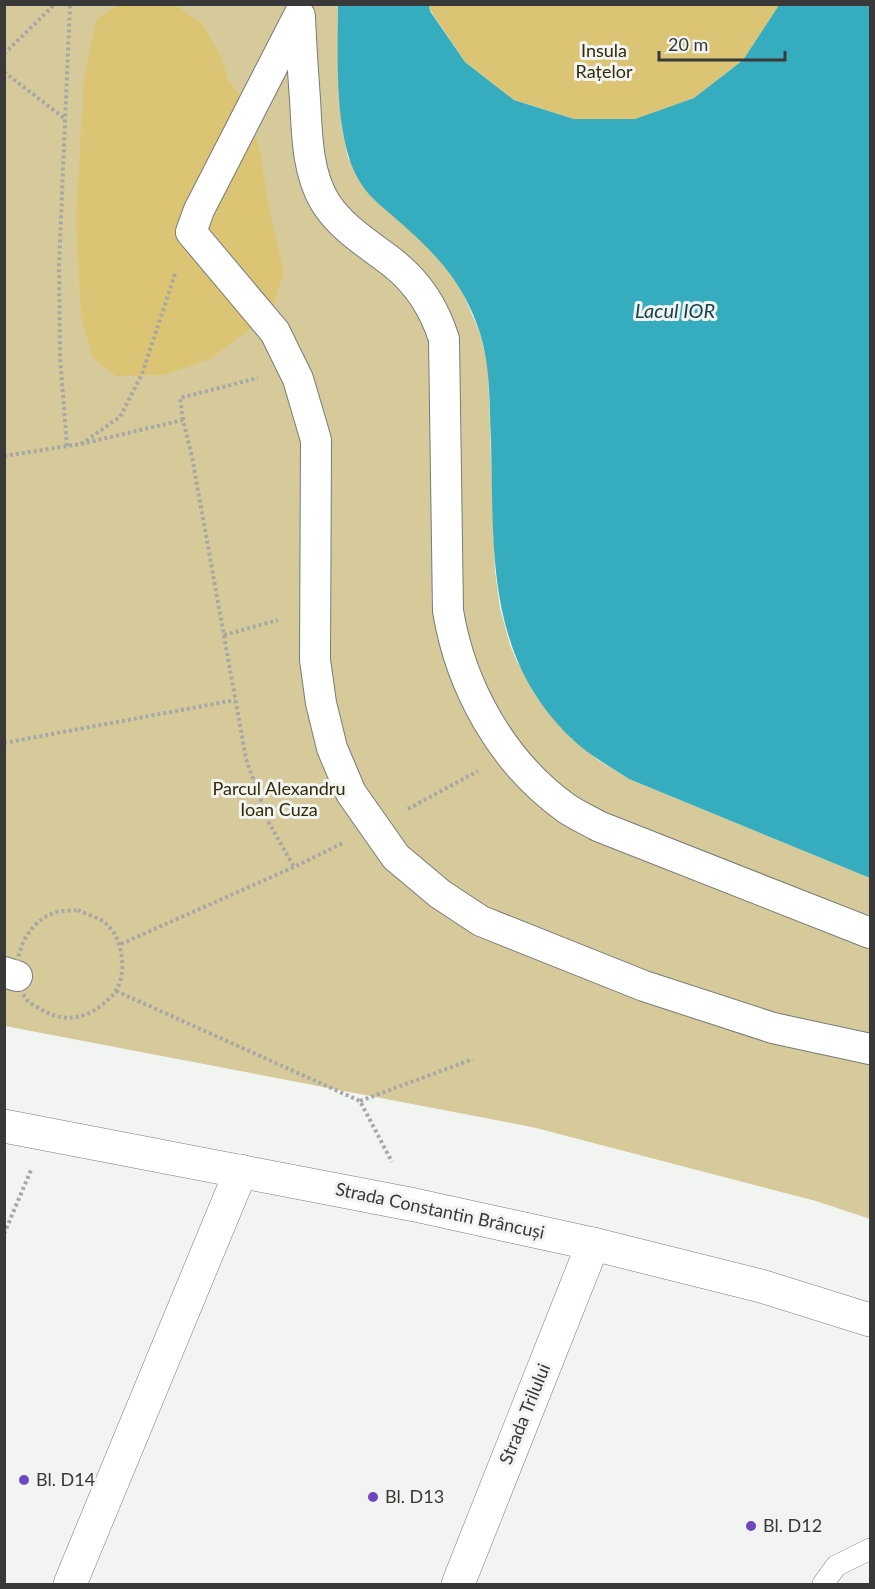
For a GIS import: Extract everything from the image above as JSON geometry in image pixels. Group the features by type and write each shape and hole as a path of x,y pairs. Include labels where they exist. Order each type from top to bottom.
{"main road":[{"name":"Strada Constantin Brâncuși","path":"4,1126 415,1205 593,1244 761,1286 870,1320"},
{"path":"70,1584 241,1171"},
{"name":"Strada Trilului","path":"458,1584 593,1244"}],"street":[{"path":"299,10 199,210 191,232 275,332 298,379 316,440 315,660 321,703 332,748 351,793 396,857 440,894 481,921 655,990 773,1028 870,1049"},
{"path":"299,10 307,137 318,187 325,202 336,216 419,288 437,318 444,339 448,612 453,638 471,687 497,736 547,793 568,809 598,826 870,933"}],"lane":[{"path":"824,1584 836,1566 870,1549"}],"path":[{"path":"4,54 54,4"},
{"path":"67,446 60,357 59,266 70,4"},
{"path":"4,72 64,119"},
{"path":"81,444 120,417 142,374 170,286 191,232"},
{"path":"293,369 180,398 246,759 269,823 294,867"},
{"path":"4,456 81,444 183,420"},
{"path":"224,635 316,610"},
{"path":"4,743 236,700"},
{"path":"120,944 294,867 374,827 510,753"},
{"path":"30,928 52,913 78,910 105,922 120,944 123,962 116,991 360,1101 415,1205"},
{"path":"360,1101 473,1059"},
{"path":"4,1234 45,1133"}],"green space":[{"name":"Parcul Alexandru Ioan Cuza","path":"4,5 338,5 342,129 348,158 448,270 462,291 480,333 488,366 495,571 500,608 517,662 571,738 598,760 629,779 870,878 870,1219 816,1201 532,1127 5,1026"},
{"path":"118,5 176,5 202,24 221,56 228,80 244,99 260,151 269,208 284,272 271,313 210,359 163,375 116,376 93,358 81,318 76,217 84,78 96,20"},
{"name":"Insula Rațelor","path":"429,5 779,5 743,60 694,98 636,119 574,119 514,100 465,62 430,10"}],"water":[{"name":"Lacul IOR","path":"338,5 429,5 430,11 465,62 514,100 574,119 635,119 694,98 743,60 779,5 870,5 870,878 629,779 598,760 577,743 542,705 522,671 508,636 500,599 495,560 489,386 484,346 474,316 449,272 428,248 369,194 351,164 345,143 339,96"}],"place":[{"name":"Bl. D14","path":"24,1480"},
{"name":"Bl. D13","path":"373,1497"},
{"name":"Bl. D12","path":"751,1526"}]}
